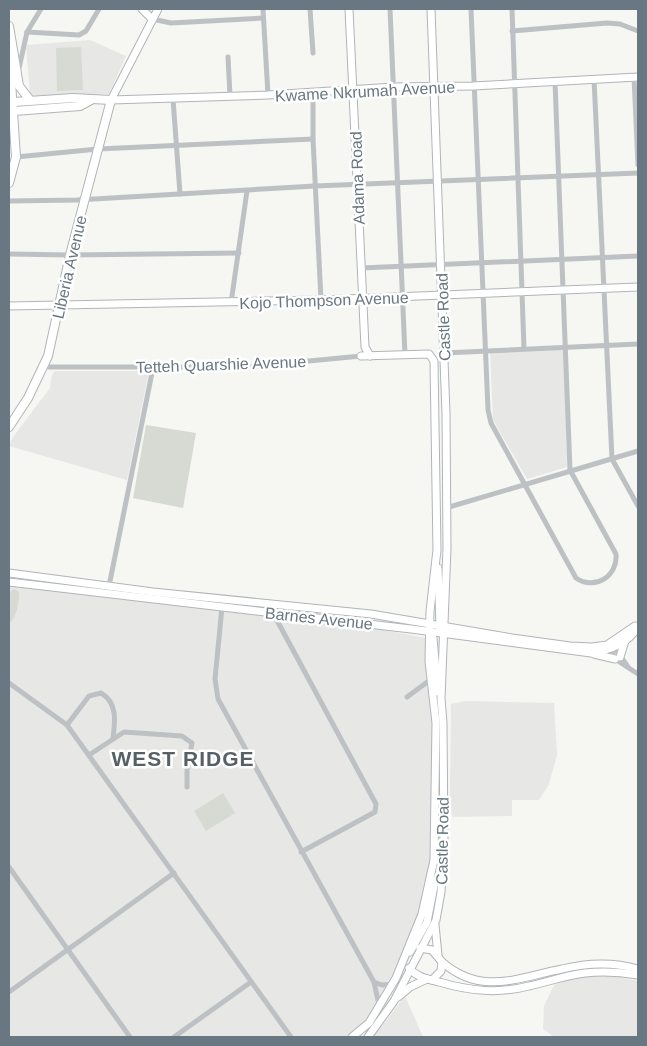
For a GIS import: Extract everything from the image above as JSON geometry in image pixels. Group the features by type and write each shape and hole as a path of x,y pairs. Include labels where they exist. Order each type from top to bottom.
{"main road":[{"path":"142,9 152,19"},
{"path":"111,100 158,9"},
{"name":"Adama Road","path":"349,9 365,347 370,356"},
{"name":"Castle Road","path":"352,1037 369,1023 394,981 424,909 434,860 436,723 430,680 429,651 436,629 445,615 446,414 430,9"},
{"path":"9,26 21,89 30,100"},
{"path":"9,51 12,81 11,111 16,157 9,184"},
{"name":"Kwame Nkrumah Avenue","path":"11,102 73,98 111,100 268,96 394,87 474,86 636,77"},
{"path":"9,90 12,81"},
{"name":"Kwame Nkrumah Avenue","path":"11,111 80,106 91,100"},
{"name":"Liberia Avenue","path":"9,427 28,398 44,368 61,305 70,255 84,199 111,100"},
{"name":"Kojo Thompson Avenue","path":"9,306 231,303 482,293 564,292 638,287"},
{"path":"360,356 365,347"},
{"name":"Castle Road","path":"368,1037 394,1001 435,925 443,870 444,723 441,698 443,660 430,611 437,550 434,361 429,354"},
{"name":"Tetteh Quarshie Avenue","path":"360,356 429,354"},
{"path":"434,414 446,414"},
{"path":"437,550 435,669 441,698"},
{"name":"Barnes Avenue","path":"9,573 109,586 356,612 415,621 436,629"},
{"name":"Barnes Avenue","path":"9,582 411,629 436,629 570,646 611,646"},
{"path":"415,621 423,618 430,611"},
{"path":"443,660 450,642 461,632 450,623 445,615"},
{"path":"591,653 617,658 626,640 638,625"},
{"path":"611,646 638,625"},
{"path":"411,629 424,636 429,651"},
{"name":"Barnes Avenue","path":"461,632 591,653 626,640"},
{"path":"394,981 425,926 431,908 435,878 434,860"},
{"path":"394,1001 410,987 429,980 441,971 435,925"},
{"path":"412,950 422,948 440,958 460,976 480,982 511,981 587,965 614,965 638,969"},
{"path":"406,959 410,970 429,980 466,990 488,991 519,988 584,973 604,972 638,975"}],"street":[{"path":"18,74 27,32 41,9"},
{"path":"27,32 79,35 86,31 99,9"},
{"path":"263,9 268,96"},
{"path":"310,9 313,53"},
{"path":"390,9 405,355"},
{"path":"471,9 488,410 491,423 576,578 584,582 601,582 612,573 617,563 616,554 570,470 555,82"},
{"path":"512,9 524,349"},
{"path":"152,19 171,24 263,18"},
{"path":"512,31 607,23 620,24 638,31"},
{"path":"228,57 230,96"},
{"path":"636,77 638,165"},
{"path":"594,79 612,459 638,506"},
{"path":"313,92 313,139 321,300"},
{"path":"173,99 180,194"},
{"path":"16,157 98,149 313,139"},
{"path":"9,201 638,173"},
{"path":"231,303 247,191"},
{"path":"9,254 239,253"},
{"path":"361,268 638,256"},
{"path":"444,353 638,344"},
{"name":"Tetteh Quarshie Avenue","path":"44,368 246,367 360,356"},
{"path":"109,586 153,368"},
{"path":"446,508 638,451"},
{"path":"222,608 215,692 242,745 374,982 379,1009"},
{"path":"273,613 376,804 375,812 301,852"},
{"path":"611,646 617,658 638,674"},
{"path":"407,697 430,680"},
{"path":"9,683 67,725 291,1037"},
{"path":"67,725 89,696 101,693 108,698 113,706 113,738"},
{"path":"89,755 113,738 128,732 177,735 189,739 192,745 187,770 187,787"},
{"path":"9,867 130,1037"},
{"path":"9,992 174,873"},
{"path":"374,982 382,985 394,981"},
{"path":"174,1037 251,982"}],"shaded area":[{"path":"90,40 126,56 109,94 30,96 26,45"},
{"path":"81,47 83,90 57,91 56,48"},
{"path":"564,349 567,467 527,479 493,420 490,351"},
{"path":"55,371 149,371 127,480 9,446 13,437 50,388 52,375"},
{"path":"146,425 196,433 183,508 133,498"},
{"path":"9,584 368,627 426,638 433,724 433,844 429,878 412,935 383,996 365,1024 349,1037 9,1037"},
{"path":"14,589 19,592 18,604 13,619 9,622 9,593"},
{"path":"466,701 554,703 557,755 549,784 539,800 512,800 512,816 452,817 450,793 451,704"},
{"path":"223,793 235,813 206,831 194,811"},
{"path":"606,974 638,981 638,1037 554,1037 543,1029 544,1006 554,985 577,977"},
{"path":"405,996 423,1037 370,1037 382,1026"}],"district":[{"name":"WEST RIDGE","path":"183,759"}]}
